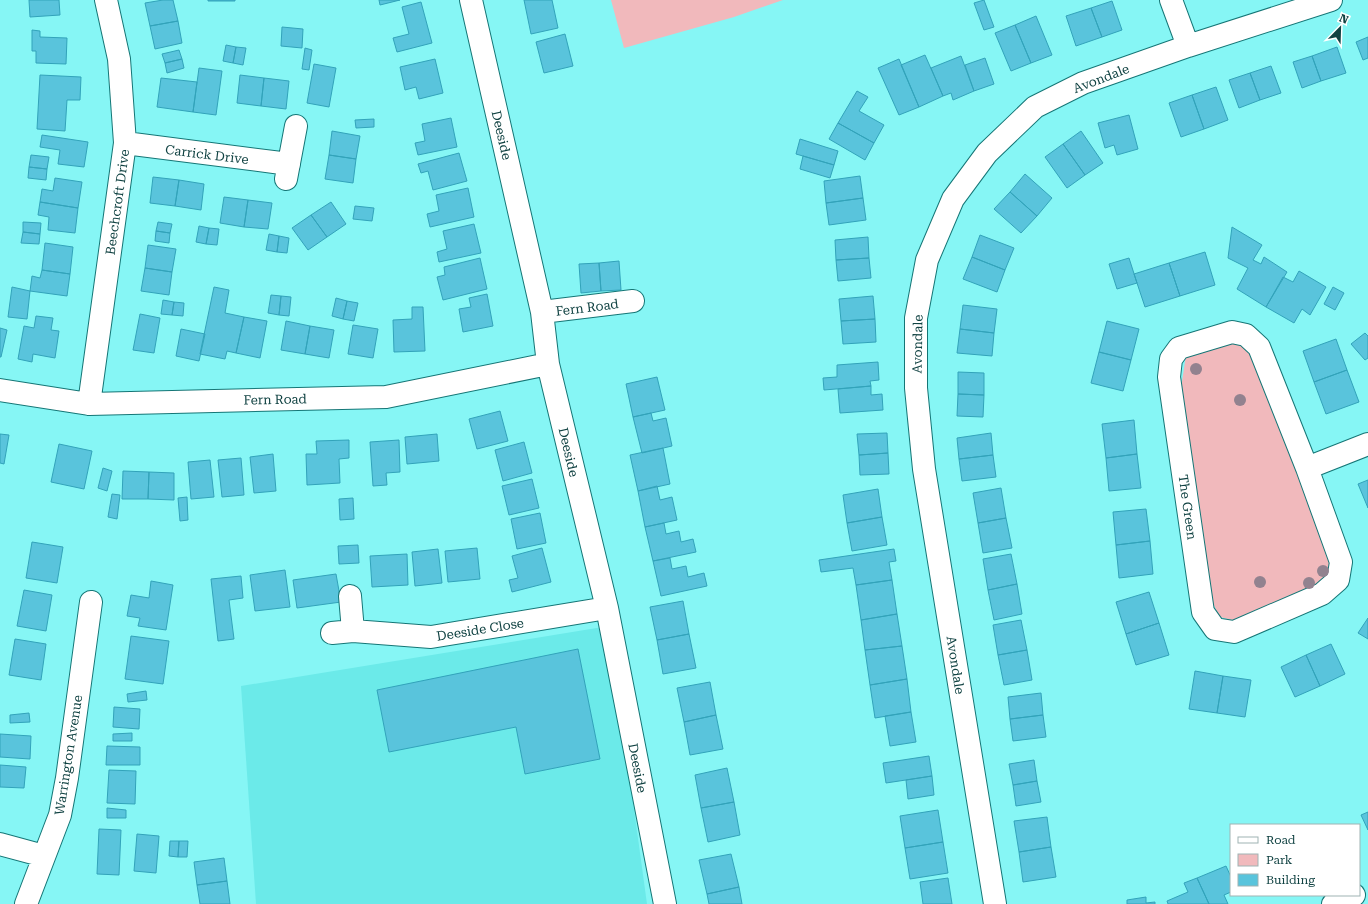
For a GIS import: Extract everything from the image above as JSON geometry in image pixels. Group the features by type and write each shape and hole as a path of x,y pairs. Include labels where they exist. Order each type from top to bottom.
{"street":[{"name":"Beechcroft Drive","path":"89,404 125,143 119,59 106,0"},
{"name":"Deeside","path":"471,0 542,312 548,364 607,608 665,904"},
{"path":"1171,0 1188,46"},
{"name":"Avondale","path":"996,904 924,469 916,388 916,318 927,260 952,199 987,153 1035,107 1083,83 1188,46 1331,0"},
{"name":"Carrick Drive","path":"125,143 288,171 296,126"},
{"name":"Fern Road","path":"542,312 633,301"},
{"name":"The Green","path":"1232,332 1246,335 1258,347 1307,468 1341,562 1338,580 1322,594 1234,632 1215,629 1204,612 1170,377 1171,359 1179,348 1232,332"},
{"name":"Fern Road","path":"0,390 89,404 386,397 548,364"},
{"path":"1307,468 1368,444"},
{"name":"Deeside Close","path":"350,596 343,632 431,637 607,608"},
{"name":"Warrington Avenue","path":"26,904 60,815 67,778 91,602"},
{"path":"0,844 44,856"},
{"path":"1333,904 1352,896"}],"shaded area":[{"path":"609,626 647,904 256,904 241,686"}],"green space":[{"path":"611,0 783,0 734,17 624,48"},
{"path":"1223,342 1248,346 1300,478 1330,564 1329,576 1310,590 1236,621 1220,617 1211,600 1181,388 1186,355"}],"building":[{"path":"29,0 59,0 60,15 30,17"},
{"path":"173,0 178,21 150,26 145,3"},
{"path":"235,0 235,1 208,1"},
{"path":"379,0 400,0 380,5"},
{"path":"524,0 552,0 558,28 531,34"},
{"path":"984,0 994,27 984,30 974,3"},
{"path":"1112,1 1122,30 1102,37 1091,8"},
{"path":"421,2 432,43 397,52 393,38 409,34 402,7"},
{"path":"1091,8 1102,37 1076,46 1066,16"},
{"path":"1036,16 1052,55 1031,63 1015,25"},
{"path":"178,21 182,43 155,49 150,26"},
{"path":"1015,25 1031,63 1011,71 995,33"},
{"path":"282,27 303,29 302,48 281,46"},
{"path":"32,30 40,31 40,37 67,38 66,64 36,63 36,51 32,51"},
{"path":"565,34 573,66 544,73 536,42"},
{"path":"1368,37 1368,58 1363,60 1356,42"},
{"path":"226,45 236,47 233,63 223,61"},
{"path":"236,47 246,48 243,65 233,63"},
{"path":"1337,47 1346,73 1321,81 1312,56"},
{"path":"305,48 312,50 309,70 302,69"},
{"path":"179,50 182,59 165,63 162,54"},
{"path":"925,55 943,96 919,107 901,65"},
{"path":"961,56 974,91 953,100 951,93 943,96 931,68"},
{"path":"1312,56 1321,81 1302,88 1293,62"},
{"path":"985,58 994,84 974,91 965,65"},
{"path":"182,59 184,68 167,73 165,63"},
{"path":"435,59 443,93 419,99 416,87 405,90 400,67"},
{"path":"899,59 919,107 899,115 878,68"},
{"path":"314,64 336,68 329,107 307,103"},
{"path":"1271,66 1281,93 1260,100 1250,73"},
{"path":"199,68 222,71 216,115 193,112"},
{"path":"1250,73 1260,100 1239,108 1229,80"},
{"path":"40,75 81,77 80,100 67,100 65,131 37,129"},
{"path":"240,75 264,78 261,106 237,103"},
{"path":"161,78 197,82 193,112 157,107"},
{"path":"264,78 289,81 286,109 261,106"},
{"path":"1216,87 1228,120 1204,129 1192,95"},
{"path":"857,91 868,97 859,111 884,125 874,143 838,123"},
{"path":"1192,95 1204,129 1181,137 1169,103"},
{"path":"1129,115 1138,149 1117,155 1114,145 1105,148 1098,123"},
{"path":"451,118 457,147 418,155 415,143 425,141 422,124"},
{"path":"374,119 374,127 356,128 355,120"},
{"path":"838,123 874,143 865,160 829,139"},
{"path":"332,131 360,136 356,159 329,155"},
{"path":"1081,131 1103,163 1085,175 1063,144"},
{"path":"42,135 88,142 84,167 58,164 60,150 40,147"},
{"path":"800,139 838,151 834,165 796,154"},
{"path":"1063,144 1085,175 1067,188 1045,157"},
{"path":"459,153 467,181 433,190 428,171 421,173 418,164"},
{"path":"31,155 49,157 47,169 29,167"},
{"path":"329,155 356,159 353,183 325,179"},
{"path":"803,156 834,165 830,178 800,169"},
{"path":"29,167 47,169 46,180 28,178"},
{"path":"1025,174 1052,198 1037,216 1010,192"},
{"path":"860,176 863,198 826,203 824,181"},
{"path":"153,177 179,180 175,206 150,203"},
{"path":"55,178 82,182 78,208 40,202 42,189 53,191"},
{"path":"179,180 204,184 201,210 175,206"},
{"path":"468,188 474,217 430,227 427,214 439,211 436,195"},
{"path":"1010,192 1037,216 1021,233 994,209"},
{"path":"224,197 248,200 244,227 220,223"},
{"path":"863,198 866,220 829,225 826,203"},
{"path":"248,200 272,203 268,229 244,227"},
{"path":"40,202 78,208 75,233 48,230 49,217 38,215"},
{"path":"331,202 346,224 327,237 311,215"},
{"path":"355,206 374,208 372,221 353,219"},
{"path":"311,215 327,237 308,250 292,228"},
{"path":"23,222 41,223 40,234 23,232"},
{"path":"158,222 172,224 170,233 156,231"},
{"path":"474,224 481,253 439,262 437,252 447,249 443,231"},
{"path":"199,226 209,228 206,244 196,242"},
{"path":"1232,227 1262,245 1253,260 1261,264 1264,257 1287,272 1266,307 1237,289 1248,268 1228,258"},
{"path":"209,228 219,229 217,245 206,244"},
{"path":"156,231 170,233 169,243 155,241"},
{"path":"23,232 40,234 39,244 21,243"},
{"path":"269,234 279,236 277,252 266,250"},
{"path":"980,235 1014,248 1005,270 972,257"},
{"path":"279,236 289,238 287,253 277,252"},
{"path":"868,237 869,258 836,260 835,240"},
{"path":"45,243 73,247 70,274 42,270"},
{"path":"148,245 176,249 172,272 145,268"},
{"path":"1205,252 1215,285 1180,296 1169,263"},
{"path":"972,257 1005,270 997,292 963,279"},
{"path":"480,258 487,289 443,300 437,277 445,275 444,267"},
{"path":"869,258 871,278 838,281 836,260"},
{"path":"1129,258 1137,283 1117,289 1109,264"},
{"path":"619,261 621,290 601,291 599,263"},
{"path":"599,263 601,291 581,293 579,264"},
{"path":"1169,263 1180,296 1145,307 1134,274"},
{"path":"145,268 172,272 169,295 141,291"},
{"path":"42,270 70,274 67,296 30,291 32,276 40,278"},
{"path":"1299,271 1326,287 1310,315 1302,309 1294,323 1266,307 1283,277 1293,282"},
{"path":"12,287 30,291 27,319 8,317"},
{"path":"214,287 229,290 225,313 244,317 236,353 227,351 225,359 200,354"},
{"path":"1333,287 1344,293 1335,310 1324,304"},
{"path":"487,294 493,326 463,332 459,309 471,307 469,298"},
{"path":"271,295 281,296 279,315 268,313"},
{"path":"281,296 291,297 289,316 279,315"},
{"path":"873,296 875,319 841,321 839,299"},
{"path":"336,298 347,301 343,319 332,316"},
{"path":"163,300 174,302 172,315 161,314"},
{"path":"347,301 358,303 354,321 343,319"},
{"path":"174,302 184,303 183,316 172,315"},
{"path":"963,305 997,309 994,333 960,329"},
{"path":"412,307 423,307 425,351 394,352 393,320 412,319"},
{"path":"140,314 160,318 154,353 133,350"},
{"path":"36,316 53,318 51,330 59,331 55,358 33,354 32,362 18,359 24,326 34,328"},
{"path":"244,317 267,321 260,358 236,353"},
{"path":"875,319 876,342 843,344 841,321"},
{"path":"286,321 310,326 305,354 281,350"},
{"path":"1107,321 1139,329 1131,360 1099,352"},
{"path":"353,325 378,329 373,358 348,354"},
{"path":"310,326 334,330 329,358 305,354"},
{"path":"0,328 7,330 1,357 0,357"},
{"path":"181,329 205,334 199,361 176,356"},
{"path":"960,329 994,333 992,356 957,353"},
{"path":"1365,333 1368,336 1368,358 1365,360 1351,344"},
{"path":"1336,339 1347,370 1314,382 1303,351"},
{"path":"1099,352 1131,360 1123,391 1091,383"},
{"path":"878,362 879,380 870,381 871,386 824,390 823,378 837,377 837,365"},
{"path":"1347,370 1359,402 1326,414 1314,382"},
{"path":"958,372 984,373 984,395 958,394"},
{"path":"657,377 665,410 633,417 626,384"},
{"path":"871,386 871,395 882,394 883,410 840,413 838,389"},
{"path":"958,394 984,395 983,417 957,416"},
{"path":"500,411 508,441 477,449 469,419"},
{"path":"651,413 653,421 666,418 672,446 642,453 633,417"},
{"path":"1134,420 1137,454 1106,458 1102,424"},
{"path":"887,433 888,453 859,455 857,434"},
{"path":"991,433 993,455 959,459 957,438"},
{"path":"0,434 9,435 4,464 0,463"},
{"path":"437,434 439,461 407,464 405,437"},
{"path":"349,440 349,458 339,459 340,483 307,485 306,454 317,454 316,441"},
{"path":"399,440 400,472 386,473 387,485 373,486 370,442"},
{"path":"524,442 532,473 503,481 495,450"},
{"path":"59,444 92,451 84,489 51,482"},
{"path":"663,448 670,484 638,491 630,455"},
{"path":"888,453 889,474 860,475 859,455"},
{"path":"273,454 276,491 254,493 250,457"},
{"path":"1137,454 1141,488 1109,491 1106,458"},
{"path":"993,455 996,477 962,481 959,459"},
{"path":"241,458 244,495 222,497 218,460"},
{"path":"210,460 214,497 191,499 188,462"},
{"path":"103,468 112,471 107,491 98,488"},
{"path":"123,471 149,472 148,499 122,499"},
{"path":"149,472 174,473 174,500 148,499"},
{"path":"532,479 539,508 509,515 502,486"},
{"path":"1368,480 1368,508 1358,484"},
{"path":"657,486 660,500 672,497 677,520 645,527 638,491"},
{"path":"1001,488 1006,518 978,523 973,493"},
{"path":"878,489 882,517 847,523 843,495"},
{"path":"112,494 120,495 117,519 108,517"},
{"path":"187,497 188,520 180,521 178,498"},
{"path":"353,498 354,519 340,520 339,499"},
{"path":"1146,509 1150,541 1116,545 1113,512"},
{"path":"540,513 546,543 517,549 511,519"},
{"path":"882,517 887,545 852,551 847,523"},
{"path":"1006,518 1012,548 983,553 978,523"},
{"path":"664,523 666,534 679,531 681,542 693,539 696,552 653,561 645,527"},
{"path":"1150,541 1153,574 1119,578 1116,545"},
{"path":"32,542 63,547 57,583 26,578"},
{"path":"358,545 359,563 339,564 338,546"},
{"path":"477,548 480,579 448,582 445,551"},
{"path":"542,548 551,582 512,592 509,580 518,578 512,556"},
{"path":"438,549 442,583 415,586 412,552"},
{"path":"894,549 896,561 889,562 892,580 856,585 853,568 821,572 819,560"},
{"path":"407,554 408,585 372,587 370,556"},
{"path":"1011,554 1017,584 988,590 983,559"},
{"path":"670,558 672,569 686,566 688,577 704,573 707,586 661,596 653,561"},
{"path":"285,570 290,607 255,611 250,575"},
{"path":"336,574 341,602 297,608 293,580"},
{"path":"241,576 243,598 229,600 234,639 218,641 211,579"},
{"path":"892,580 897,614 861,620 856,585"},
{"path":"151,581 173,585 166,630 138,626 140,618 127,616 131,595 149,598"},
{"path":"1017,584 1022,614 994,620 988,590"},
{"path":"24,590 52,595 46,631 17,626"},
{"path":"1149,592 1159,623 1126,634 1116,602"},
{"path":"683,601 689,634 657,640 650,607"},
{"path":"897,614 902,646 865,650 861,620"},
{"path":"1368,618 1368,639 1358,633"},
{"path":"1021,620 1027,650 998,655 993,625"},
{"path":"1159,623 1169,655 1136,665 1126,634"},
{"path":"689,634 696,668 663,674 657,640"},
{"path":"131,636 169,641 163,684 125,679"},
{"path":"15,639 46,644 41,680 9,675"},
{"path":"1331,644 1345,674 1320,686 1306,655"},
{"path":"902,646 907,679 870,685 865,650"},
{"path":"578,649 600,759 525,774 516,727 389,752 377,690"},
{"path":"1027,650 1032,680 1004,685 998,655"},
{"path":"1306,655 1320,686 1295,697 1281,667"},
{"path":"1195,671 1223,676 1217,713 1189,709"},
{"path":"1223,676 1251,680 1245,717 1217,713"},
{"path":"907,679 911,712 875,718 870,685"},
{"path":"710,682 716,715 684,722 677,688"},
{"path":"146,691 147,700 128,702 127,694"},
{"path":"1041,693 1043,715 1010,719 1008,697"},
{"path":"114,707 140,709 139,729 113,727"},
{"path":"911,712 916,742 890,746 885,716"},
{"path":"29,713 30,722 10,723 10,715"},
{"path":"716,715 723,749 690,755 684,722"},
{"path":"1043,715 1046,737 1013,741 1010,719"},
{"path":"132,733 132,741 113,741 113,734"},
{"path":"0,734 31,736 30,759 0,757"},
{"path":"107,746 140,747 140,765 106,765"},
{"path":"929,756 932,776 886,783 883,763"},
{"path":"1034,760 1037,781 1013,785 1009,764"},
{"path":"0,765 26,767 24,788 0,787"},
{"path":"727,768 734,802 701,808 695,775"},
{"path":"109,770 136,771 135,804 107,803"},
{"path":"932,776 934,795 908,799 906,780"},
{"path":"1037,781 1041,802 1016,806 1013,785"},
{"path":"734,802 740,835 708,842 701,808"},
{"path":"107,808 126,810 126,818 107,818"},
{"path":"938,810 943,842 905,848 900,816"},
{"path":"1368,812 1368,830 1361,815"},
{"path":"1047,817 1051,847 1019,852 1014,821"},
{"path":"99,829 121,830 119,875 97,874"},
{"path":"137,834 159,836 156,873 134,871"},
{"path":"170,841 179,841 178,857 169,856"},
{"path":"179,841 188,841 187,857 178,857"},
{"path":"943,842 948,873 910,879 905,848"},
{"path":"1051,847 1056,877 1023,882 1019,852"},
{"path":"731,854 739,887 707,894 699,860"},
{"path":"224,858 227,881 197,885 194,862"},
{"path":"1226,866 1230,875 1230,892 1224,895 1228,904 1209,904 1197,878"},
{"path":"948,878 952,904 923,904 920,882"},
{"path":"1197,878 1209,904 1168,904 1167,901 1188,892 1184,883"},
{"path":"227,881 230,904 200,904 197,885"},
{"path":"739,887 742,904 709,904 707,894"},
{"path":"1146,897 1146,903 1155,902 1155,904 1127,904 1127,900"}]}
